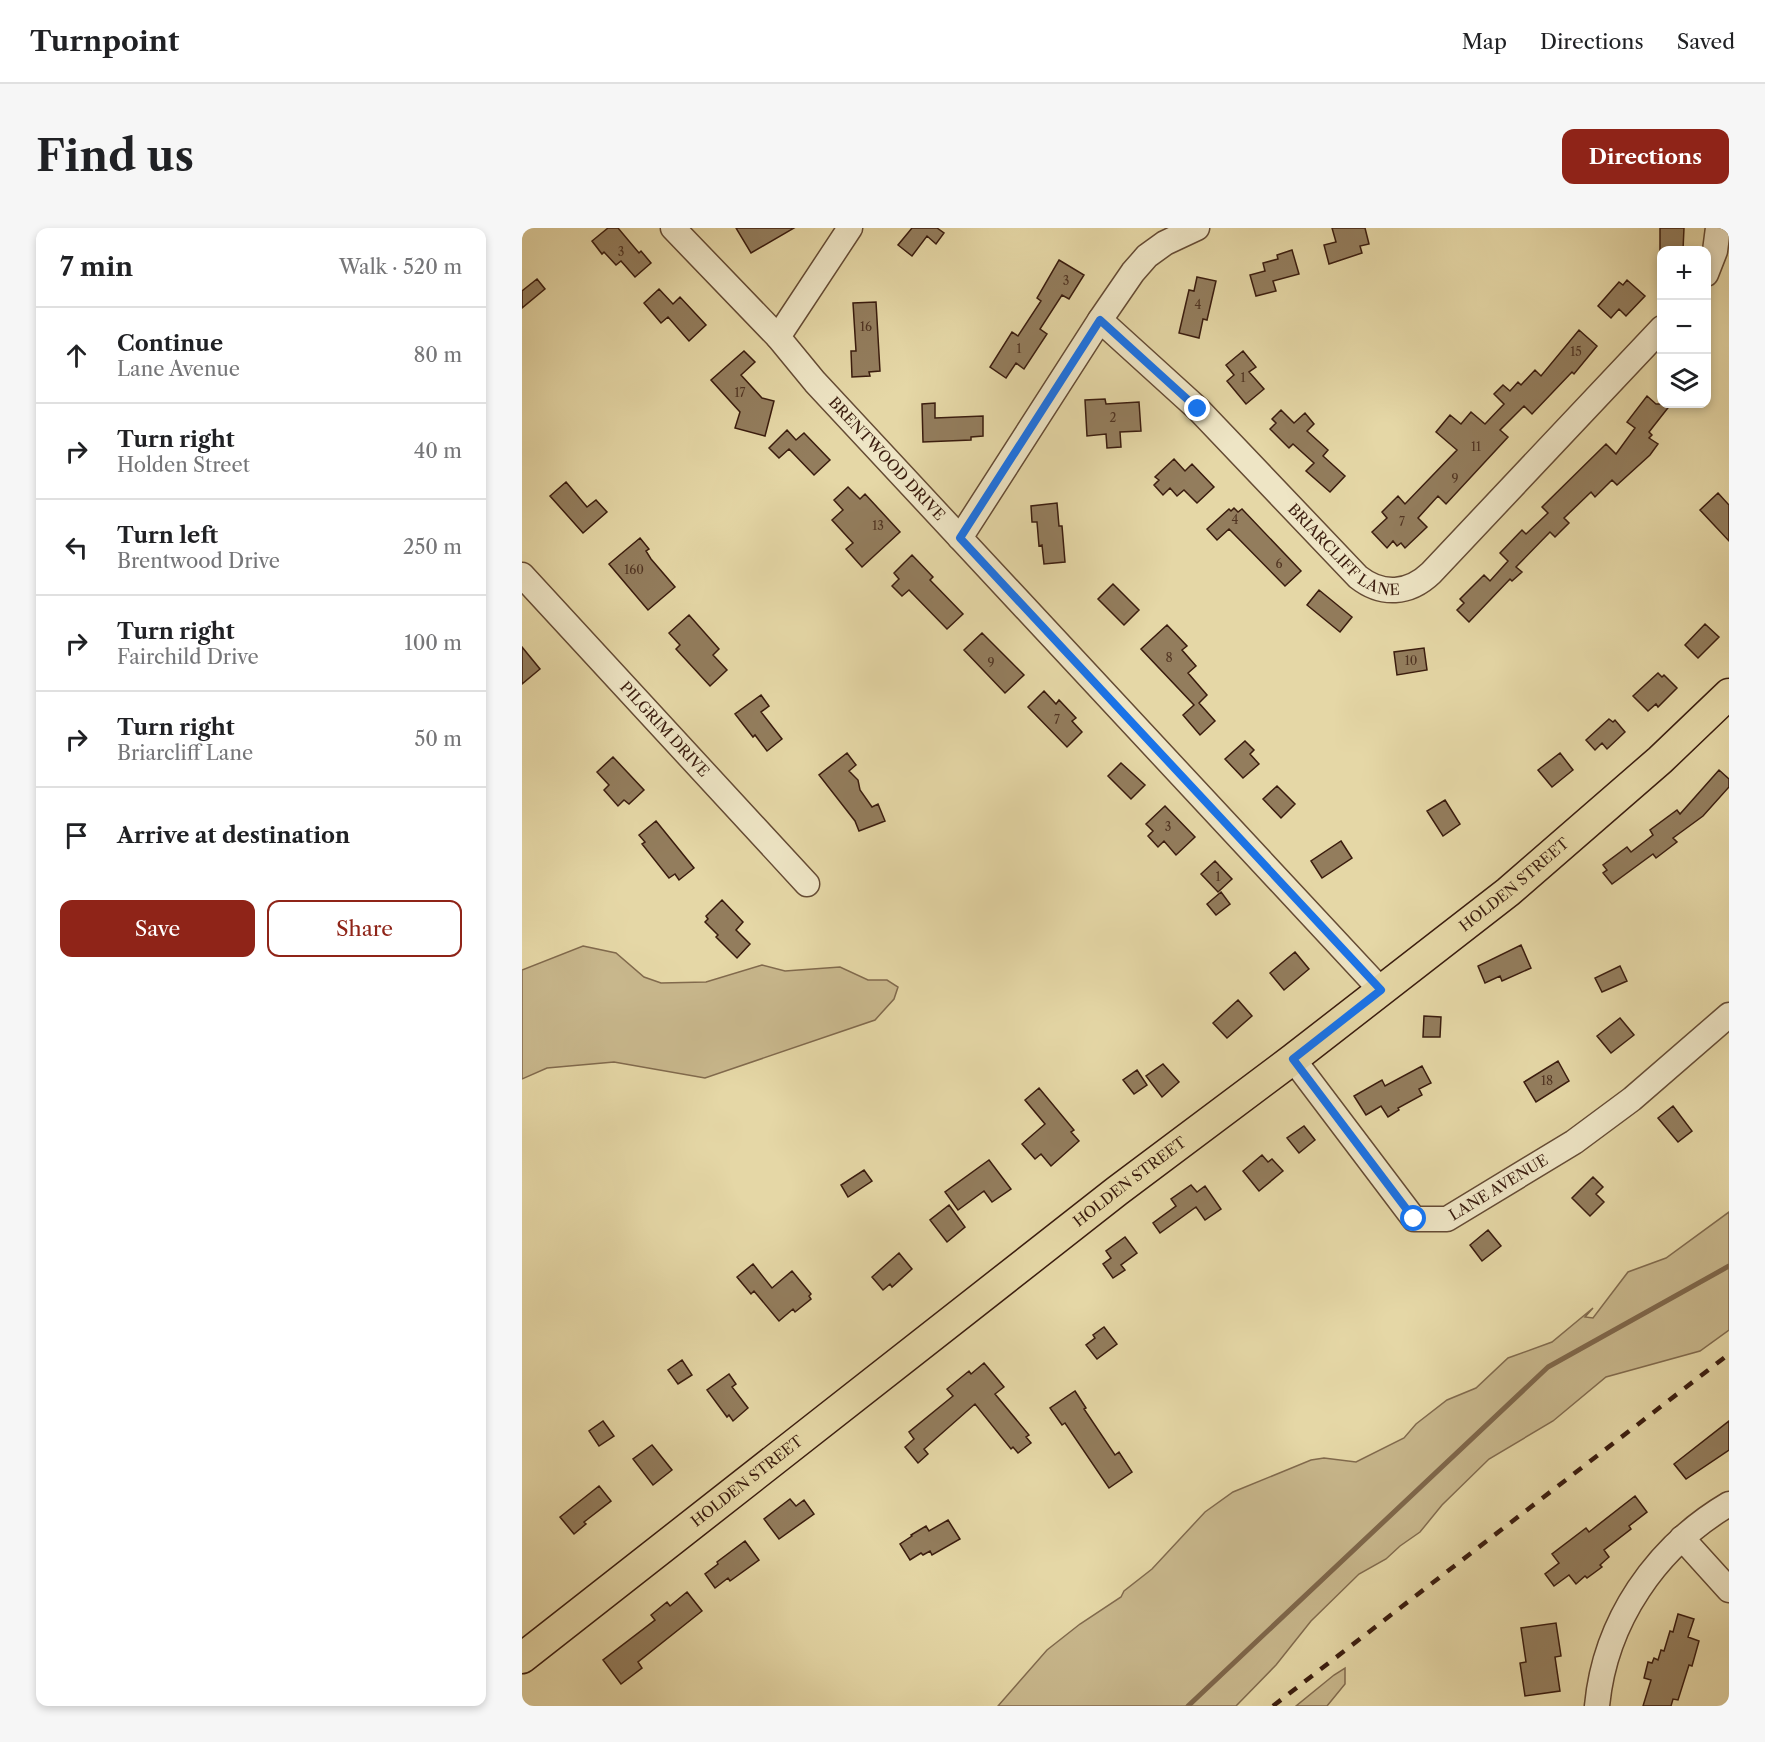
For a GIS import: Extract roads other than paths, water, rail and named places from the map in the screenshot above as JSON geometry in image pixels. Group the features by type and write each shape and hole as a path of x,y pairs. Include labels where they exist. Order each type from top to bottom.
{"main road":[{"name":"HOLDEN STREET","path":"522,1658 1108,1199 1293,1059 1508,891 1660,760 1729,694"}],"street":[{"name":"BRENTWOOD DRIVE","path":"673,228 778,337 815,382 1381,990"},
{"path":"778,337 850,228"},
{"path":"960,538 1100,320 1147,256 1165,243 1197,228"},
{"path":"1711,262 1718,228"},
{"name":"BRIARCLIFF LANE","path":"1100,320 1198,409 1358,577 1367,584 1387,591 1410,588 1426,578 1657,333"},
{"name":"PILGRIM DRIVE","path":"522,575 807,884"},
{"name":"LANE AVENUE","path":"1293,1059 1414,1219 1447,1219 1574,1142 1632,1099 1729,1015"},
{"path":"1597,1706 1605,1661 1620,1621 1644,1580 1682,1538 1729,1504"},
{"path":"1682,1538 1729,1590"}],"waterway":[{"path":"1188,1706 1548,1367 1729,1266"}],"railway":[{"path":"1273,1706 1729,1354"}]}
